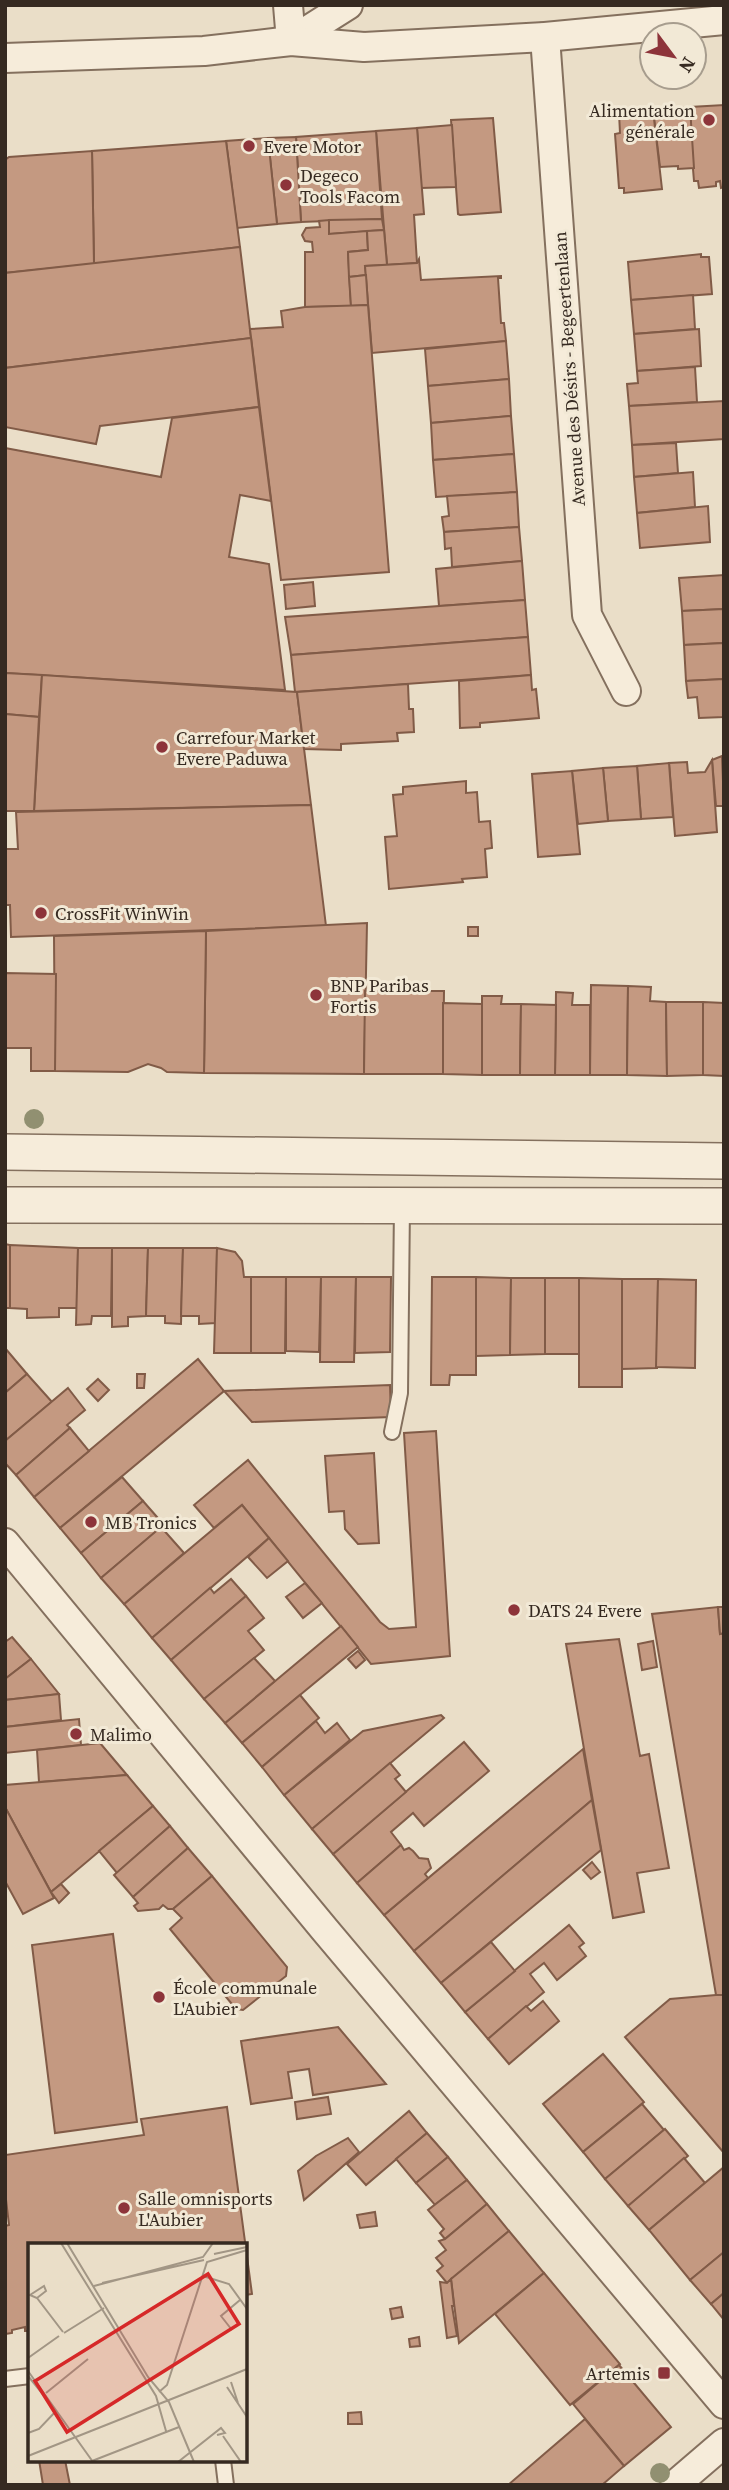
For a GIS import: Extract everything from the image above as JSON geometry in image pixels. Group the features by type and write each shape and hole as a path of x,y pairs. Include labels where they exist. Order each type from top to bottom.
{"street":[{"path":"288,5 291,41"},
{"path":"291,41 348,5"},
{"path":"5,58 204,51 291,41 364,47 545,37 724,20"},
{"name":"Avenue des Désirs - Begeertenlaan","path":"545,37 587,615 625,691"},
{"path":"5,1152 724,1161"},
{"path":"383,1158 392,1205"},
{"path":"5,1205 724,1206"},
{"path":"5,1543 325,1930 724,2404"},
{"path":"676,2485 724,2443"}],"lane":[{"path":"392,1205 400,1393 392,1432"},
{"path":"5,2379 28,2376"},
{"path":"223,2462 226,2485"}],"building":[{"path":"724,105 724,187 721,188 720,181 716,182 716,186 699,188 698,181 694,181 690,107"},
{"path":"690,107 694,168 660,167 653,110"},
{"path":"653,110 662,189 624,193 624,188 619,188 615,134 620,133 619,113"},
{"path":"493,118 501,212 460,215 451,120"},
{"path":"452,125 456,187 421,188 417,128"},
{"path":"417,128 424,214 414,215 417,263 387,265 376,131"},
{"path":"376,131 382,219 301,222 296,137"},
{"path":"296,137 301,222 277,224 268,138"},
{"path":"268,138 277,224 237,228 226,141"},
{"path":"226,141 240,247 94,264 92,151"},
{"path":"92,151 94,264 5,273 5,160 9,157"},
{"path":"382,219 384,230 329,234 329,220"},
{"path":"329,220 329,234 367,231 368,250 348,252 351,306 305,307 305,252 313,252 312,242 305,241 302,235 306,228 320,227 319,221"},
{"path":"384,230 387,265 365,266 366,275 349,277 348,252 368,250 367,231"},
{"path":"240,247 251,338 5,368 5,273"},
{"path":"701,254 701,257 709,257 712,294 631,300 628,262"},
{"path":"419,259 421,280 501,276 498,278 501,323 504,323 506,341 372,353 365,266 417,263"},
{"path":"366,275 368,305 351,306 349,277"},
{"path":"693,295 695,329 634,334 631,300"},
{"path":"368,305 389,572 281,580 250,329 283,327 281,311 305,307"},
{"path":"699,329 701,366 637,371 634,334"},
{"path":"251,338 259,407 100,426 96,444 5,427 5,368"},
{"path":"506,341 509,379 428,386 425,349"},
{"path":"695,367 697,402 629,406 627,384 638,383 637,371"},
{"path":"509,379 511,416 431,423 428,386"},
{"path":"724,401 724,439 632,445 629,406"},
{"path":"259,407 271,501 240,495 229,557 269,564 285,690 5,673 5,448 161,477 172,418"},
{"path":"511,416 514,454 433,460 431,423"},
{"path":"676,443 678,473 634,477 632,445"},
{"path":"514,454 517,492 436,497 433,460"},
{"path":"693,472 695,507 637,513 634,477"},
{"path":"517,492 519,527 444,532 442,517 449,516 447,496"},
{"path":"708,506 710,542 640,548 637,513"},
{"path":"519,527 522,561 452,567 451,548 445,549 444,532"},
{"path":"522,561 525,600 439,606 436,569"},
{"path":"724,575 724,609 682,611 679,578"},
{"path":"313,582 315,606 286,609 284,585"},
{"path":"525,600 528,637 291,655 285,617"},
{"path":"724,609 724,643 684,645 682,611"},
{"path":"528,637 531,675 295,692 291,655"},
{"path":"724,643 724,679 686,681 684,645"},
{"path":"5,673 42,675 39,717 5,714"},
{"path":"42,675 297,692 311,805 34,811"},
{"path":"531,675 532,690 536,689 539,718 480,723 480,727 460,728 459,681"},
{"path":"724,679 724,717 699,718 697,697 688,698 686,681"},
{"path":"408,684 409,709 413,709 414,732 397,733 398,741 341,744 341,750 304,749 297,692"},
{"path":"5,714 39,717 34,811 5,811"},
{"path":"722,756 724,806 716,806 712,760"},
{"path":"712,760 717,832 675,836 669,763 687,762 688,773 705,772"},
{"path":"669,763 673,817 641,819 637,766"},
{"path":"637,766 641,819 608,821 603,768"},
{"path":"603,768 608,821 578,824 572,771"},
{"path":"572,771 580,854 538,857 532,774"},
{"path":"466,781 466,793 477,792 479,822 490,821 492,848 485,849 487,877 389,889 385,837 397,836 393,795 403,794 403,787"},
{"path":"311,805 326,926 11,937 10,905 5,905 5,849 18,849 16,812"},
{"path":"367,923 364,1074 204,1073 206,931"},
{"path":"468,927 478,927 478,936 468,936"},
{"path":"206,931 204,1073 167,1072 148,1064 128,1072 55,1071 54,936"},
{"path":"5,973 56,974 55,1071 31,1071 31,1048 5,1048"},
{"path":"591,985 628,986 627,1075 590,1075"},
{"path":"628,986 651,987 650,1001 666,1002 667,1076 627,1075"},
{"path":"365,991 444,991 443,1074 364,1074"},
{"path":"556,992 573,993 572,1005 590,1005 590,1075 555,1075"},
{"path":"482,996 502,996 501,1004 521,1004 520,1075 482,1075"},
{"path":"666,1002 703,1002 703,1075 667,1076"},
{"path":"703,1002 724,1003 724,1076 703,1075"},
{"path":"443,1003 482,1004 482,1075 443,1074"},
{"path":"521,1004 556,1005 555,1075 520,1075"},
{"path":"5,1244 10,1245 10,1308 5,1308"},
{"path":"10,1245 78,1248 77,1308 59,1308 59,1317 27,1318 27,1309 10,1308"},
{"path":"78,1248 112,1248 111,1316 92,1316 91,1324 76,1325"},
{"path":"112,1248 148,1248 146,1316 128,1317 128,1326 112,1327"},
{"path":"148,1248 183,1248 181,1324 165,1323 165,1316 146,1316"},
{"path":"183,1248 217,1248 216,1323 199,1324 199,1316 181,1316"},
{"path":"217,1248 235,1252 242,1261 244,1277 251,1277 251,1353 214,1353"},
{"path":"251,1277 286,1277 285,1353 251,1353"},
{"path":"286,1277 321,1277 319,1352 286,1351"},
{"path":"321,1277 356,1277 354,1362 320,1362"},
{"path":"356,1277 391,1277 390,1352 355,1353"},
{"path":"432,1277 476,1277 476,1375 450,1375 449,1385 431,1385"},
{"path":"476,1277 511,1278 510,1355 476,1356"},
{"path":"511,1278 545,1278 545,1354 510,1355"},
{"path":"545,1278 579,1278 579,1354 545,1354"},
{"path":"579,1278 622,1279 622,1387 579,1387"},
{"path":"622,1279 658,1279 657,1368 622,1369"},
{"path":"658,1279 696,1280 695,1368 656,1367"},
{"path":"5,1348 27,1374 5,1393"},
{"path":"198,1359 224,1391 60,1528 34,1497"},
{"path":"27,1374 52,1402 5,1441 5,1393"},
{"path":"137,1374 145,1374 144,1388 137,1388"},
{"path":"98,1379 109,1390 98,1401 87,1389"},
{"path":"390,1385 391,1417 252,1422 224,1391"},
{"path":"68,1388 85,1410 67,1425 70,1428 16,1475 5,1463 5,1441"},
{"path":"70,1428 89,1451 34,1497 16,1475"},
{"path":"436,1431 450,1656 371,1664 242,1505 214,1528 194,1505 248,1460 380,1622 389,1629 416,1627 404,1433"},
{"path":"374,1453 379,1543 358,1544 345,1529 344,1511 329,1512 325,1456"},
{"path":"122,1477 143,1501 81,1553 60,1528"},
{"path":"143,1501 164,1525 101,1578 81,1553"},
{"path":"242,1505 269,1538 152,1638 124,1604"},
{"path":"161,1527 184,1553 124,1604 101,1578"},
{"path":"269,1538 288,1561 267,1578 248,1557"},
{"path":"231,1579 246,1596 171,1660 152,1638 210,1588 214,1593"},
{"path":"305,1583 322,1603 303,1618 286,1597"},
{"path":"246,1596 264,1618 248,1631 264,1650 204,1699 171,1660"},
{"path":"718,1607 720,1634 724,1633 724,1995 716,1995 652,1614"},
{"path":"718,1607 724,1607 724,1633 720,1634"},
{"path":"341,1626 358,1647 242,1743 225,1723"},
{"path":"12,1637 31,1659 5,1679 5,1642"},
{"path":"619,1639 640,1756 649,1754 669,1868 637,1873 644,1912 613,1918 566,1644"},
{"path":"653,1641 657,1667 642,1670 638,1644"},
{"path":"358,1651 365,1660 356,1668 348,1659"},
{"path":"254,1658 275,1681 225,1723 204,1699"},
{"path":"31,1659 59,1694 5,1700 5,1679"},
{"path":"59,1694 61,1720 5,1727 5,1700"},
{"path":"300,1695 319,1718 262,1767 242,1743"},
{"path":"441,1715 444,1718 312,1829 284,1795 363,1731"},
{"path":"79,1719 81,1745 5,1753 5,1727"},
{"path":"316,1721 325,1733 337,1723 350,1740 284,1795 262,1767"},
{"path":"464,1742 489,1771 424,1826 413,1813 391,1832 401,1845 357,1883 333,1854"},
{"path":"100,1743 127,1775 39,1782 37,1750"},
{"path":"583,1749 592,1800 414,1951 384,1915"},
{"path":"390,1763 400,1775 395,1779 406,1792 333,1854 312,1829"},
{"path":"127,1775 153,1806 51,1892 5,1807 5,1785"},
{"path":"592,1800 601,1850 441,1983 414,1951"},
{"path":"153,1806 170,1826 117,1873 99,1851"},
{"path":"5,1807 54,1898 23,1914 5,1881"},
{"path":"170,1826 188,1848 133,1897 114,1875"},
{"path":"401,1845 404,1850 409,1848 419,1858 428,1859 431,1868 425,1874 428,1878 384,1915 357,1883"},
{"path":"188,1848 212,1876 173,1909 163,1905 159,1909 138,1911 134,1906 138,1903 133,1897"},
{"path":"592,1862 600,1872 591,1879 583,1870"},
{"path":"212,1876 287,1967 286,1976 243,2010 236,2009 170,1929 182,1918 173,1909"},
{"path":"61,1884 69,1893 59,1903 51,1892"},
{"path":"569,1925 584,1943 579,1947 586,1956 557,1980 544,1963 530,1974 544,1992 488,2039 465,2012"},
{"path":"113,1934 137,2122 55,2133 32,1945"},
{"path":"491,1942 515,1971 465,2012 441,1983"},
{"path":"724,1995 724,2153 625,2037 670,1999"},
{"path":"543,2001 559,2021 509,2064 488,2039 526,2006 531,2011"},
{"path":"338,2027 386,2084 313,2095 309,2069 288,2072 292,2098 251,2104 241,2041"},
{"path":"603,2054 644,2102 583,2152 543,2104"},
{"path":"328,2097 331,2114 297,2119 295,2102"},
{"path":"642,2104 664,2130 605,2179 583,2152"},
{"name":"Salle omnisports L'Aubier","path":"227,2107 245,2243 28,2243 28,2331 25,2331 25,2327 5,2334 5,2226 9,2225 5,2155 144,2135 141,2119"},
{"path":"409,2111 427,2133 366,2185 347,2164"},
{"path":"665,2129 688,2156 628,2206 605,2179"},
{"path":"427,2133 448,2157 416,2183 396,2159"},
{"path":"348,2138 359,2152 304,2200 298,2171 316,2156"},
{"path":"448,2157 467,2180 435,2205 416,2183"},
{"path":"684,2158 705,2183 649,2230 628,2206"},
{"path":"724,2167 724,2252 690,2280 649,2230"},
{"path":"467,2180 487,2204 445,2239 440,2233 444,2229 428,2210"},
{"path":"487,2204 509,2231 447,2283 437,2271 443,2266 436,2258 446,2250 439,2241"},
{"path":"375,2212 377,2226 360,2228 357,2215"},
{"path":"509,2231 544,2273 459,2343 451,2279"},
{"path":"724,2252 724,2293 711,2304 690,2280"},
{"name":"Salle omnisports L'Aubier","path":"247,2257 252,2294 247,2295"},
{"path":"544,2273 620,2364 570,2405 495,2314"},
{"path":"451,2279 457,2336 447,2338 440,2282 447,2283"},
{"path":"724,2293 724,2320 711,2304"},
{"path":"401,2307 403,2317 392,2319 390,2309"},
{"path":"419,2337 420,2346 410,2347 409,2339"},
{"path":"619,2365 671,2427 624,2466 573,2404"},
{"path":"361,2412 362,2424 348,2424 348,2413"},
{"path":"585,2419 624,2466 602,2485 508,2485"},
{"path":"39,2462 65,2462 70,2485 43,2485"}],"place":[{"name":"Alimentation générale","path":"709,120"},
{"name":"Evere Motor","path":"249,146"},
{"name":"Degeco Tools Facom","path":"286,185"},
{"name":"Carrefour Market Evere Paduwa","path":"162,747"},
{"name":"CrossFit WinWin","path":"41,913"},
{"name":"BNP Paribas Fortis","path":"316,995"},
{"name":"MB Tronics","path":"91,1522"},
{"name":"DATS 24 Evere","path":"514,1610"},
{"name":"Malimo","path":"76,1734"},
{"name":"École communale L'Aubier","path":"159,1997"},
{"name":"Salle omnisports L'Aubier","path":"124,2208"},
{"name":"Artemis","path":"664,2373"}]}
